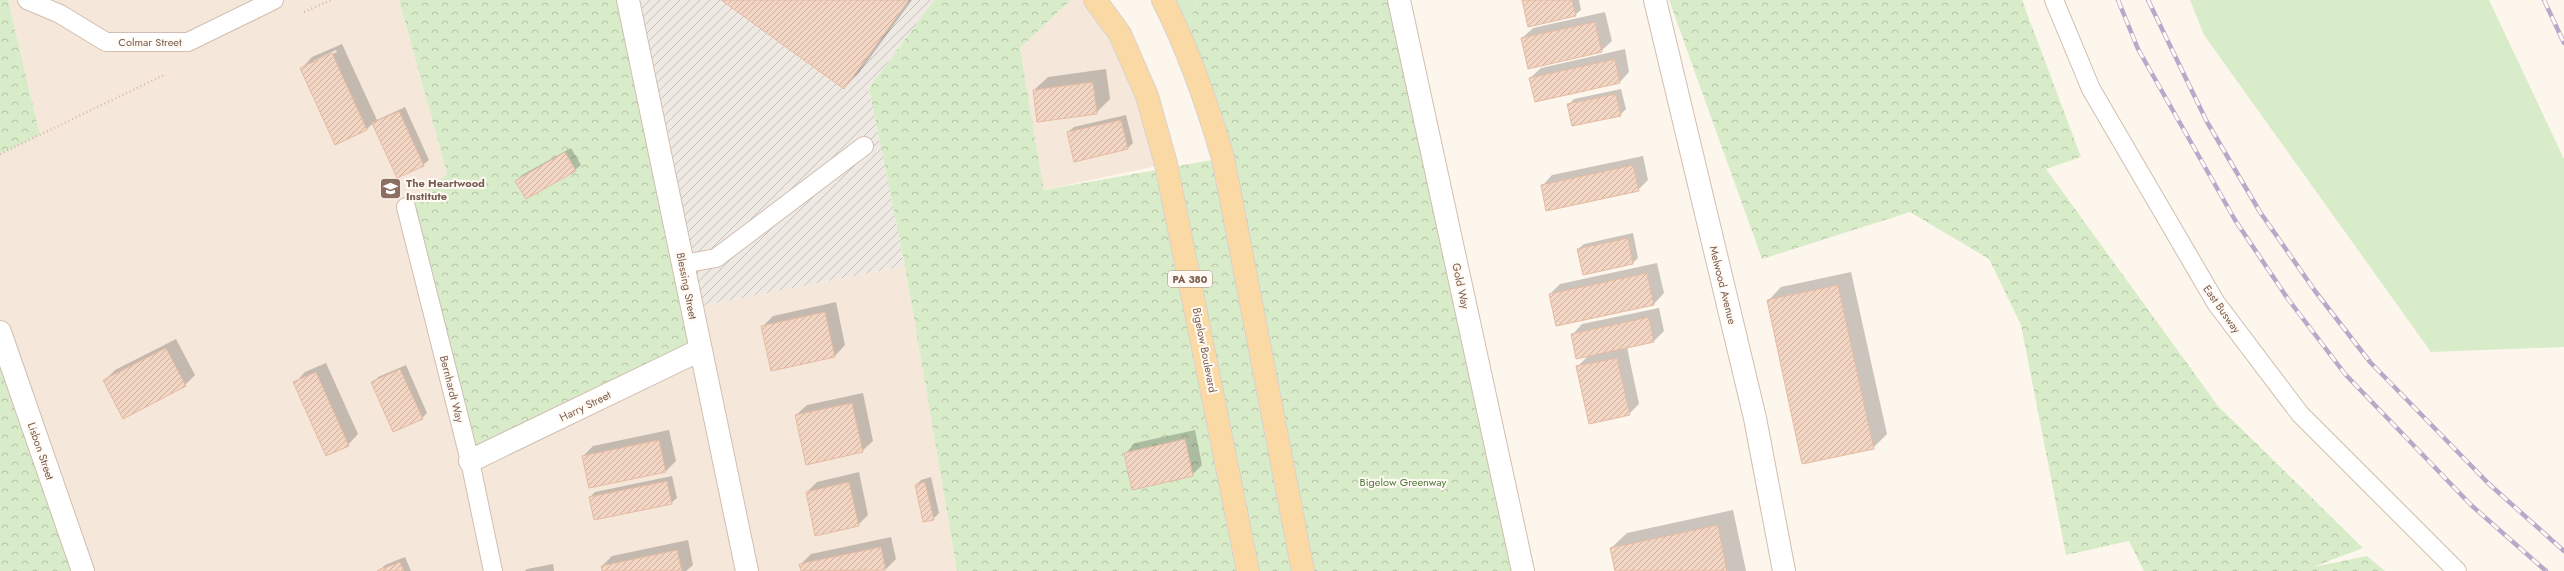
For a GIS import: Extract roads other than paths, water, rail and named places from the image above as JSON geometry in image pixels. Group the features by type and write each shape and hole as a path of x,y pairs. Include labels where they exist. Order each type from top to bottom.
{"main road":[{"name":"Bigelow Boulevard","path":"1095,0 1120,34 1148,96 1166,164 1248,571"},
{"path":"1162,0 1184,41 1205,95 1223,158 1303,571"}],"street":[{"name":"Blessing Street","path":"628,0 747,571"},
{"name":"Gold Way","path":"1399,0 1523,571"},
{"name":"Melwood Avenue","path":"1655,0 1755,418 1784,571"},
{"name":"Lisbon Street","path":"0,332 83,571"},
{"name":"Harry Street","path":"470,461 700,350"}],"lane":[{"name":"Colmar Street","path":"27,0 60,14 106,42 188,42 274,0"},
{"name":"East Busway","path":"2054,0 2091,89 2216,303 2300,414 2458,571"},
{"path":"683,264 716,258 864,146"},
{"name":"Bernhardt Way","path":"406,207 470,461 493,571"}],"railway":[{"path":"2118,0 2138,49 2235,220 2288,299 2345,374 2471,505 2546,571"},
{"path":"2148,0 2207,122 2260,212 2315,291 2370,362 2489,484 2564,551"},
{"path":"2544,0 2564,43"}],"place":[{"name":"The Heartwood Institute","path":"390,189"}],"park label":[{"name":"Bigelow Greenway","path":"1403,482"}]}
